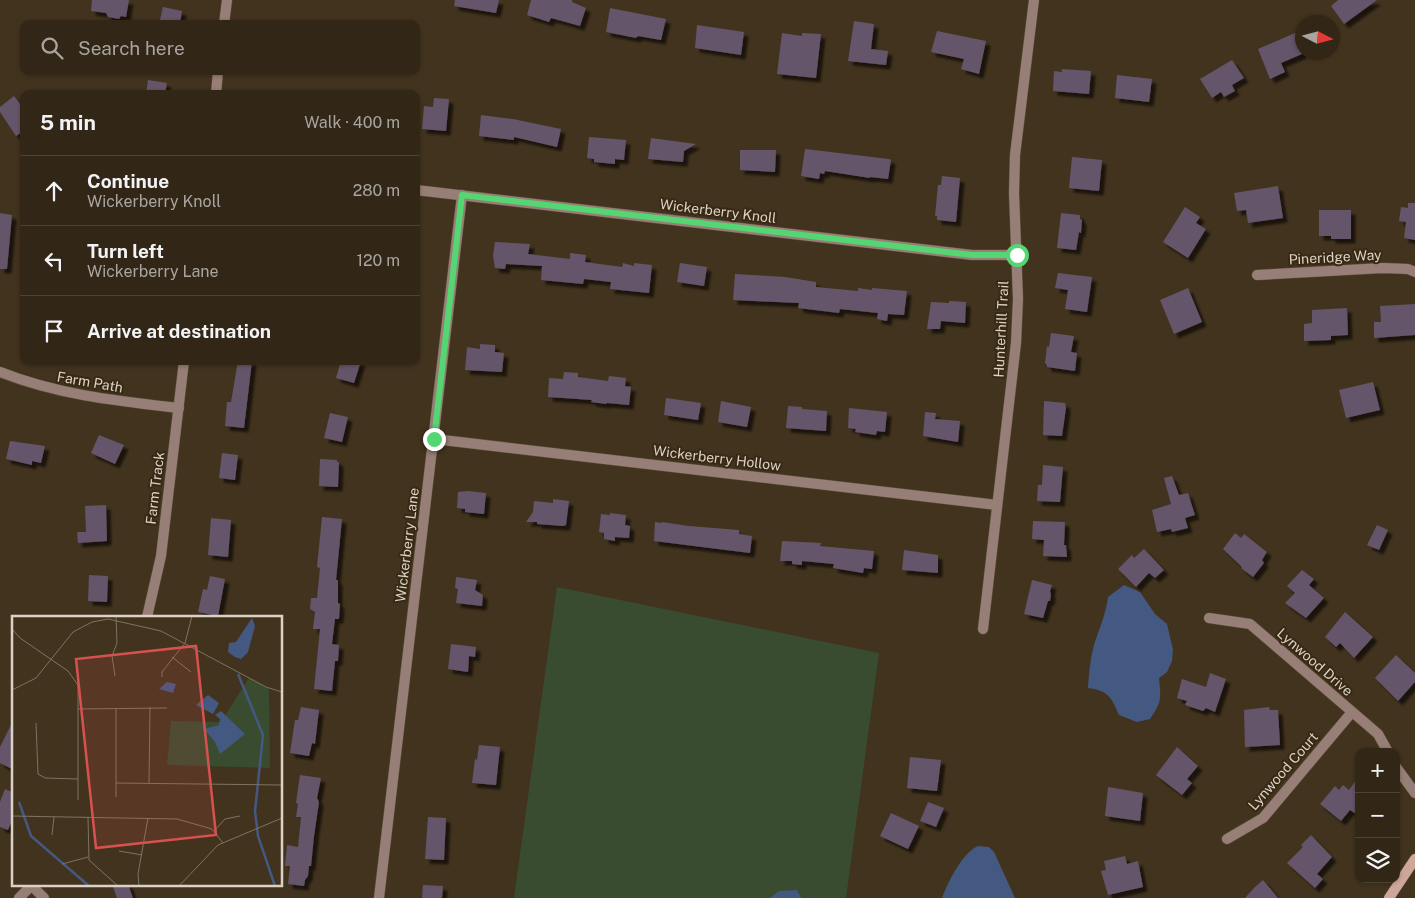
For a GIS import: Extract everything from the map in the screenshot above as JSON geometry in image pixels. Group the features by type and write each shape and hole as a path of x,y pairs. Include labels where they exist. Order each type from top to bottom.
{"main road":[{"path":"1389,898 1415,859"}],"street":[{"path":"224,20 227,0"},
{"name":"Hunterhill Trail","path":"983,629 1016,343 1018,299 1014,192 1016,155 1034,0"},
{"path":"216,90 218,75"},
{"name":"Wickerberry Knoll","path":"420,190 972,255 1017,255"},
{"name":"Wickerberry Lane","path":"379,898 462,195"},
{"name":"Pineridge Way","path":"1257,275 1383,268 1408,269 1415,272"},
{"name":"Farm Track","path":"147,616 161,556 183,365"},
{"name":"Farm Path","path":"0,372 51,389 96,398 178,408"},
{"name":"Wickerberry Hollow","path":"434,439 997,505"},
{"name":"Lynwood Drive","path":"1209,618 1250,624 1378,734 1386,748"},
{"name":"Lynwood Court","path":"1227,839 1263,818 1352,712"},
{"path":"1400,772 1415,793"},
{"path":"19,898 31,886"},
{"path":"33,886 44,898"}],"green space":[{"path":"557,587 879,653 846,898 514,898"}],"water":[{"path":"1124,585 1140,592 1155,614 1167,624 1173,650 1172,661 1167,672 1159,678 1160,696 1157,708 1150,719 1137,722 1119,715 1111,699 1105,693 1088,688 1094,645 1108,597"},
{"path":"978,846 989,847 994,852 1015,898 942,898 961,861"},
{"path":"797,890 801,898 770,898 779,891"}],"building":[{"path":"92,0 129,0 126,17 121,16 119,19 108,17 106,13 91,11"},
{"path":"455,0 499,0 496,13 454,6"},
{"path":"531,0 572,0 572,2 586,8 580,26 551,18 549,22 527,15"},
{"path":"1338,0 1377,0 1344,24 1340,15 1338,15 1331,6"},
{"path":"163,7 182,11 181,20 160,20"},
{"path":"610,8 666,19 661,40 638,36 636,38 606,32"},
{"path":"854,21 874,24 871,49 888,51 886,65 848,61"},
{"path":"697,25 744,32 741,55 695,48"},
{"path":"937,31 986,41 979,74 961,69 964,59 931,52"},
{"path":"782,33 802,36 802,33 821,34 816,78 777,74"},
{"path":"1295,33 1295,57 1281,63 1285,72 1270,79 1258,49"},
{"path":"1232,60 1244,78 1232,85 1235,91 1224,97 1221,92 1212,98 1200,79"},
{"path":"1062,69 1091,71 1089,94 1053,91 1054,71 1062,72"},
{"path":"1117,75 1152,79 1149,102 1115,98"},
{"path":"148,80 167,83 166,90 147,90"},
{"path":"14,96 20,104 20,134 16,136 0,112 0,107"},
{"path":"434,98 449,99 446,131 422,129 424,106 433,107"},
{"path":"481,115 513,119 561,129 557,147 514,137 514,140 479,136"},
{"path":"589,137 626,140 624,160 615,159 615,164 594,162 594,159 587,158"},
{"path":"651,138 696,144 684,151 683,162 648,159"},
{"path":"805,149 889,159 891,160 888,179 825,171 824,174 820,173 819,179 801,176"},
{"path":"740,150 776,150 775,172 740,170"},
{"path":"1072,157 1102,160 1099,191 1069,188"},
{"path":"942,176 960,178 956,222 937,220 937,216 935,216 938,185 941,185"},
{"path":"1278,186 1283,218 1248,223 1246,210 1237,211 1234,193"},
{"path":"1408,203 1415,203 1415,240 1404,238 1406,222 1399,221 1401,207 1408,208"},
{"path":"1185,207 1200,217 1196,223 1206,229 1188,258 1163,242"},
{"path":"1319,210 1351,210 1351,239 1331,239 1331,236 1319,236"},
{"path":"0,213 12,215 7,269 0,269"},
{"path":"1061,213 1080,215 1082,220 1081,233 1079,232 1076,250 1057,248"},
{"path":"495,242 530,244 528,254 570,259 570,253 586,255 585,262 622,267 623,263 634,266 634,263 652,265 649,293 610,289 611,282 584,279 583,284 541,280 542,266 506,264 505,269 495,268 493,256"},
{"path":"680,263 707,267 704,286 677,282"},
{"path":"1058,273 1092,277 1087,312 1065,309 1068,290 1055,288"},
{"path":"735,274 785,277 816,282 816,287 858,291 858,288 872,290 872,288 907,291 904,315 888,314 887,321 877,319 878,313 840,309 839,313 798,308 799,303 733,300"},
{"path":"1188,288 1202,322 1174,334 1160,300"},
{"path":"949,301 966,302 965,323 941,321 940,329 927,329 931,302 949,303"},
{"path":"1415,304 1415,335 1374,338 1374,322 1381,322 1380,306"},
{"path":"1347,308 1348,335 1331,336 1331,340 1304,341 1304,324 1312,323 1312,310"},
{"path":"1051,333 1074,336 1071,352 1077,353 1075,371 1047,367 1045,363 1047,346 1049,347"},
{"path":"480,344 495,345 495,352 504,353 502,372 465,370 467,347 480,349"},
{"path":"237,365 252,365 244,428 225,426 227,402 231,402"},
{"path":"340,365 360,365 354,383 336,378"},
{"path":"564,372 578,373 578,377 608,381 609,376 626,378 625,386 631,387 629,405 548,397 549,378 563,379"},
{"path":"1373,382 1380,410 1346,418 1339,390"},
{"path":"666,398 701,403 698,420 664,415"},
{"path":"721,401 751,407 747,427 718,422"},
{"path":"1044,401 1065,403 1062,436 1043,435"},
{"path":"788,406 827,411 826,431 786,428"},
{"path":"849,408 887,412 885,432 877,431 876,435 855,432 856,429 848,428"},
{"path":"925,412 936,413 935,419 960,421 958,442 923,436"},
{"path":"330,413 348,417 342,442 324,438"},
{"path":"99,435 124,445 115,464 91,453"},
{"path":"10,441 45,446 41,463 32,461 32,465 6,459"},
{"path":"222,453 238,455 235,480 219,478"},
{"path":"320,459 337,460 339,462 338,487 319,486"},
{"path":"1043,465 1063,467 1060,502 1037,501 1038,485 1042,485"},
{"path":"1172,476 1179,495 1188,493 1195,515 1185,518 1188,528 1172,532 1171,529 1157,532 1152,510 1171,504 1164,478"},
{"path":"458,492 486,493 484,514 465,512 465,509 457,508"},
{"path":"553,499 569,501 566,525 526,522 533,512 534,501 553,503"},
{"path":"106,505 107,541 78,543 77,532 86,532 85,506"},
{"path":"610,513 626,515 625,525 630,526 629,538 615,537 615,541 604,539 604,533 599,532 601,514 610,515"},
{"path":"322,517 342,519 336,580 338,580 338,603 340,604 339,619 335,619 332,644 339,645 338,661 335,661 332,691 314,689 320,629 313,629 315,612 310,609 311,598 317,598 320,568 317,567"},
{"path":"211,518 231,520 228,557 208,555"},
{"path":"1033,521 1065,522 1064,545 1066,545 1067,557 1043,556 1044,540 1032,539"},
{"path":"655,522 739,530 739,534 752,536 750,553 654,541"},
{"path":"1377,525 1388,530 1379,550 1367,545"},
{"path":"1235,533 1241,538 1244,534 1267,552 1262,560 1264,563 1253,577 1241,568 1223,549"},
{"path":"782,541 821,543 820,546 874,551 872,569 864,568 863,573 833,568 834,564 802,561 802,565 792,564 792,561 780,561"},
{"path":"1144,549 1164,570 1155,578 1149,573 1136,587 1118,569 1132,555 1134,558"},
{"path":"904,550 938,555 938,573 902,570"},
{"path":"1302,570 1314,579 1309,585 1324,598 1306,618 1285,603 1295,593 1287,586"},
{"path":"89,575 108,576 107,602 88,601"},
{"path":"210,576 225,579 218,616 198,612 203,589 207,590"},
{"path":"456,577 477,580 475,590 483,595 482,606 456,603 458,589 455,588"},
{"path":"1032,580 1052,585 1050,601 1048,601 1043,618 1024,614"},
{"path":"1345,612 1373,637 1354,658 1340,643 1336,647 1325,637"},
{"path":"451,644 476,647 475,657 469,656 468,672 448,669"},
{"path":"1396,655 1415,673 1415,682 1398,701 1375,678"},
{"path":"1210,673 1226,679 1215,712 1206,708 1203,711 1185,705 1187,701 1177,698 1182,679 1206,687"},
{"path":"301,707 319,710 315,744 312,743 309,756 290,753 295,720 298,720"},
{"path":"1269,707 1270,710 1278,710 1280,745 1245,747 1244,710"},
{"path":"12,723 12,769 0,763 0,747"},
{"path":"479,745 500,747 496,785 472,783"},
{"path":"1177,747 1198,766 1187,779 1192,783 1182,795 1156,775"},
{"path":"910,757 941,760 937,791 907,788"},
{"path":"300,775 321,778 317,798 319,802 311,866 309,866 304,886 288,884 290,866 285,866 287,845 298,847 301,817 296,817 298,804 296,803"},
{"path":"1355,782 1355,813 1350,810 1341,821 1320,804 1335,786 1339,790 1343,785 1349,790"},
{"path":"1108,787 1143,793 1140,821 1105,816"},
{"path":"5,789 12,792 12,821 8,830 0,827 0,802"},
{"path":"928,802 944,808 936,827 920,821"},
{"path":"891,813 919,826 908,849 880,836"},
{"path":"428,817 446,818 444,860 425,859"},
{"path":"1311,835 1332,857 1317,874 1323,879 1315,888 1287,863 1303,847 1301,845"},
{"path":"1125,856 1127,864 1138,861 1143,887 1108,895 1101,871 1106,870 1104,861"},
{"path":"1263,880 1278,898 1245,898 1254,888"},
{"path":"423,885 443,886 442,898 422,898"},
{"path":"113,886 129,886 133,898 117,898"}],"route":[{"path":"434,439 462,195 972,255 1017,255"}]}
